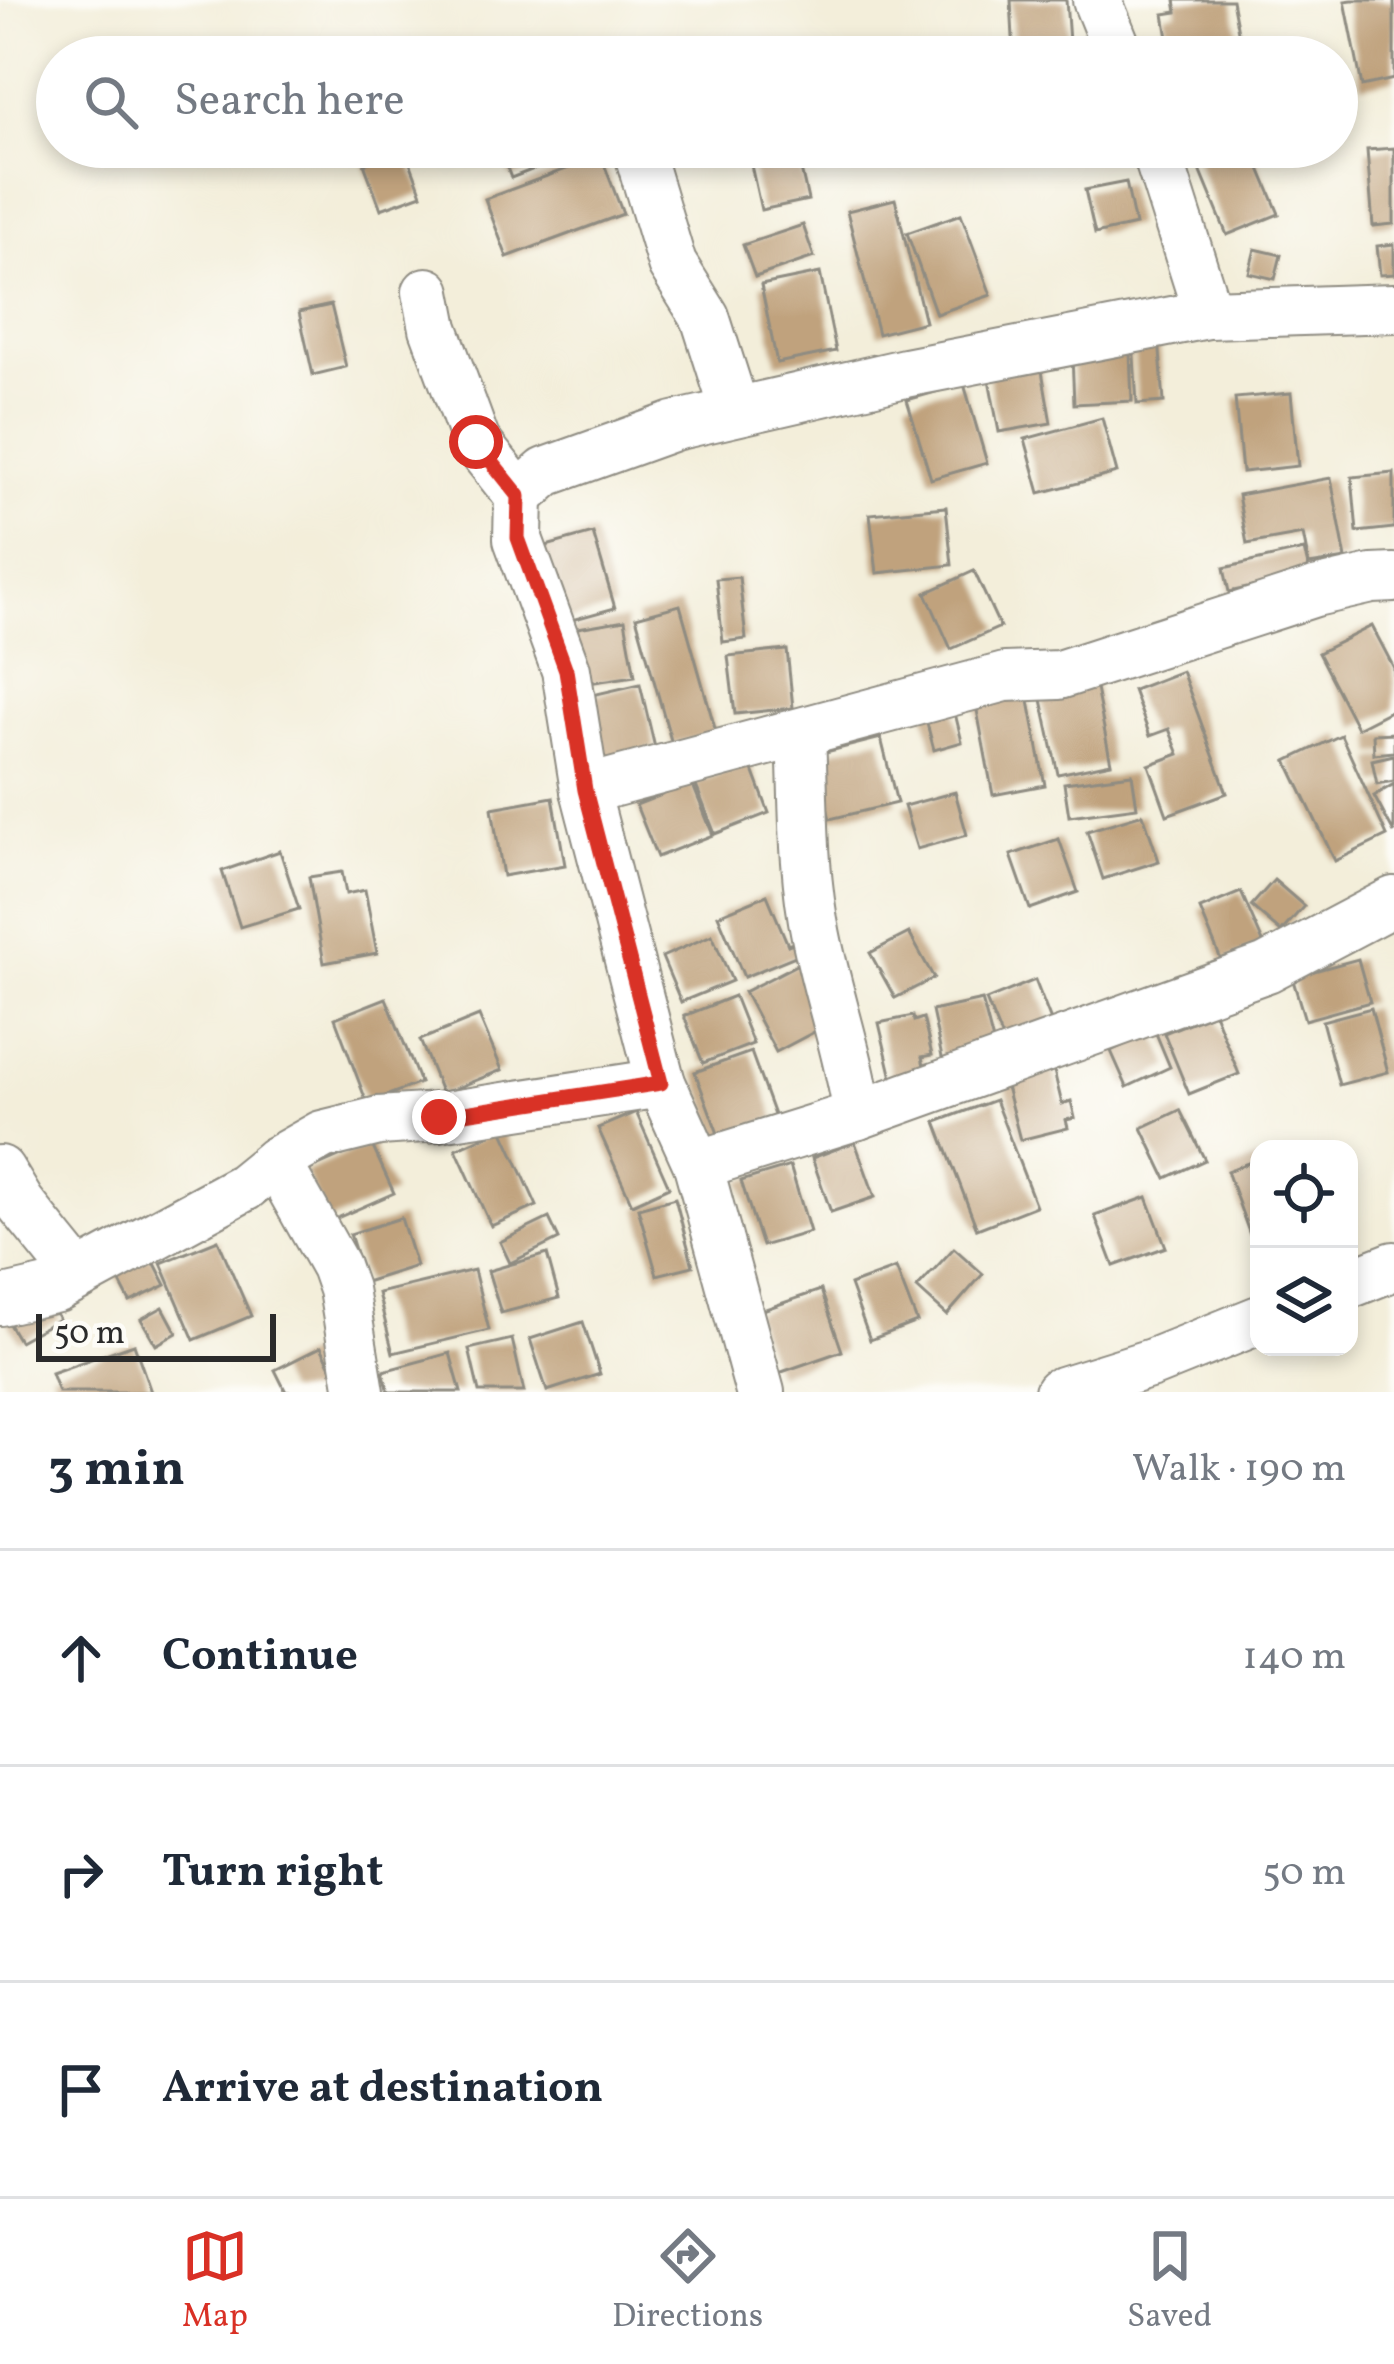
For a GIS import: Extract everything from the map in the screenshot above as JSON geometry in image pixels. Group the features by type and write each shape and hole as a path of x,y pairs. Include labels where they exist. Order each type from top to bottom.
{"street":[{"path":"1097,0 1112,36"},
{"path":"643,168 672,263 705,317 735,411"},
{"path":"1162,168 1208,314"},
{"path":"427,292 434,328 476,442 519,496 518,538 566,670 585,790 661,1083 698,1165 760,1392"},
{"path":"519,496 546,472 674,426 905,374 1208,314 1394,308"},
{"path":"585,790 1005,676 1059,675 1315,592 1394,578"},
{"path":"801,734 810,899 858,1115"},
{"path":"698,1165 858,1115 1267,968 1394,902"},
{"path":"0,1301 57,1288 244,1187 276,1161 322,1135 379,1121 439,1117 661,1083"},
{"path":"276,1161 343,1289 360,1392"},
{"path":"0,1170 20,1203 79,1276"},
{"path":"1358,1280 1394,1266"},
{"path":"1059,1392 1157,1378 1250,1326"}],"building":[{"path":"1011,0 1066,0 1069,36 1013,36"},
{"path":"1175,0 1232,0 1239,36 1168,36 1164,14 1177,12"},
{"path":"1394,0 1394,79 1362,86 1358,36 1352,36 1345,1"},
{"path":"1394,148 1394,224 1373,226 1367,150"},
{"path":"366,168 412,168 422,194 381,209"},
{"path":"507,168 537,168 511,178"},
{"path":"569,168 606,168 623,214 507,257 485,199"},
{"path":"752,168 801,168 808,200 761,210"},
{"path":"1199,168 1260,168 1279,214 1227,235"},
{"path":"1126,182 1135,225 1095,234 1085,190"},
{"path":"895,199 925,322 878,334 847,211"},
{"path":"961,214 991,295 936,314 907,233"},
{"path":"803,225 814,257 755,277 743,245"},
{"path":"1394,244 1394,274 1380,275 1377,246"},
{"path":"1255,249 1281,255 1275,279 1249,273"},
{"path":"820,273 836,351 777,363 761,285"},
{"path":"331,305 346,367 313,375 299,312"},
{"path":"1159,339 1164,402 1137,404 1133,341"},
{"path":"1130,353 1132,401 1074,404 1072,355"},
{"path":"1041,365 1051,423 999,432 988,374"},
{"path":"964,384 987,463 931,479 907,400"},
{"path":"1291,393 1298,466 1242,472 1235,398"},
{"path":"1102,418 1117,473 1040,493 1025,439"},
{"path":"1394,473 1394,528 1357,532 1352,477"},
{"path":"1331,478 1346,559 1309,565 1303,534 1247,544 1238,495"},
{"path":"946,507 952,565 877,573 870,514"},
{"path":"593,533 615,608 561,623 539,548"},
{"path":"1304,550 1310,574 1229,592 1224,568"},
{"path":"974,571 1000,627 951,649 926,593"},
{"path":"739,577 746,639 723,642 716,579"},
{"path":"680,605 716,732 672,744 636,617"},
{"path":"625,620 635,676 581,684 572,629"},
{"path":"1372,626 1394,668 1394,709 1357,728 1318,653"},
{"path":"787,650 793,708 735,714 728,656"},
{"path":"1182,671 1227,793 1167,815 1149,765 1179,754 1169,729 1150,736 1133,690"},
{"path":"640,684 655,748 604,760 588,696"},
{"path":"1095,684 1111,763 1058,774 1041,695"},
{"path":"1028,696 1045,785 993,795 976,705"},
{"path":"953,705 962,742 934,750 924,712"},
{"path":"1394,733 1394,752 1374,754 1373,734"},
{"path":"1341,735 1387,836 1335,861 1287,761"},
{"path":"881,738 897,803 830,819 814,755"},
{"path":"1394,755 1394,781 1377,784 1372,760"},
{"path":"750,762 769,813 715,834 695,783"},
{"path":"1132,774 1137,807 1069,816 1064,783"},
{"path":"692,783 713,835 657,857 636,805"},
{"path":"1394,784 1394,833 1374,796"},
{"path":"955,792 967,835 917,849 904,806"},
{"path":"553,797 565,865 503,876 492,808"},
{"path":"1143,814 1159,861 1103,879 1087,831"},
{"path":"1059,839 1078,892 1030,909 1011,855"},
{"path":"280,851 299,909 240,927 222,871"},
{"path":"342,872 346,894 365,890 377,953 324,963 309,877"},
{"path":"1274,880 1304,906 1281,932 1251,906"},
{"path":"1241,892 1264,945 1222,962 1200,909"},
{"path":"767,895 788,945 798,941 803,953 744,977 718,915"},
{"path":"909,933 934,978 895,998 870,953"},
{"path":"712,935 732,981 681,1002 662,957"},
{"path":"1358,959 1370,1002 1305,1020 1292,977"},
{"path":"802,962 833,1022 776,1052 744,992"},
{"path":"1035,980 1053,1026 1005,1046 986,1000"},
{"path":"734,996 753,1044 703,1063 684,1016"},
{"path":"386,998 420,1083 367,1103 335,1018"},
{"path":"982,1000 995,1050 943,1062 932,1011"},
{"path":"1371,1008 1388,1072 1339,1085 1322,1021"},
{"path":"1214,1013 1239,1074 1189,1094 1164,1033"},
{"path":"479,1016 502,1070 442,1094 420,1040"},
{"path":"913,1016 914,1021 923,1018 932,1055 922,1057 925,1070 892,1078 879,1023"},
{"path":"1155,1031 1170,1067 1127,1087 1111,1051"},
{"path":"751,1052 775,1118 720,1139 695,1072"},
{"path":"1053,1067 1062,1104 1071,1101 1075,1118 1066,1120 1068,1128 1020,1140 1004,1079"},
{"path":"995,1100 1036,1206 977,1229 936,1122"},
{"path":"1180,1110 1205,1160 1166,1178 1142,1128"},
{"path":"636,1112 669,1187 632,1204 598,1128"},
{"path":"502,1129 537,1206 491,1226 456,1149"},
{"path":"855,1142 875,1197 831,1212 812,1158"},
{"path":"371,1143 394,1193 328,1222 305,1172"},
{"path":"1250,1162 1250,1235 1227,1171"},
{"path":"790,1166 810,1232 762,1246 741,1181"},
{"path":"1147,1197 1166,1247 1114,1266 1095,1216"},
{"path":"675,1198 693,1266 657,1275 638,1208"},
{"path":"401,1218 416,1266 365,1282 350,1234"},
{"path":"549,1218 559,1239 510,1263 500,1242"},
{"path":"218,1240 251,1316 194,1340 161,1263"},
{"path":"954,1248 983,1274 947,1315 917,1288"},
{"path":"547,1254 559,1298 501,1313 488,1271"},
{"path":"151,1256 166,1285 130,1302 115,1273"},
{"path":"896,1268 917,1322 870,1340 850,1285"},
{"path":"474,1270 489,1330 393,1353 378,1293"},
{"path":"821,1290 842,1351 776,1374 754,1313"},
{"path":"46,1297 59,1319 19,1341 6,1319"},
{"path":"163,1307 177,1333 156,1345 141,1319"},
{"path":"583,1322 600,1374 547,1391 530,1339"},
{"path":"512,1339 524,1392 479,1392 469,1349"},
{"path":"134,1344 151,1392 58,1392 51,1373"},
{"path":"321,1347 344,1392 286,1392 275,1370"},
{"path":"450,1353 461,1392 389,1392 383,1371"}],"route":[{"path":"439,1117 661,1083 585,790 566,670 518,538 519,496 476,442"}]}
